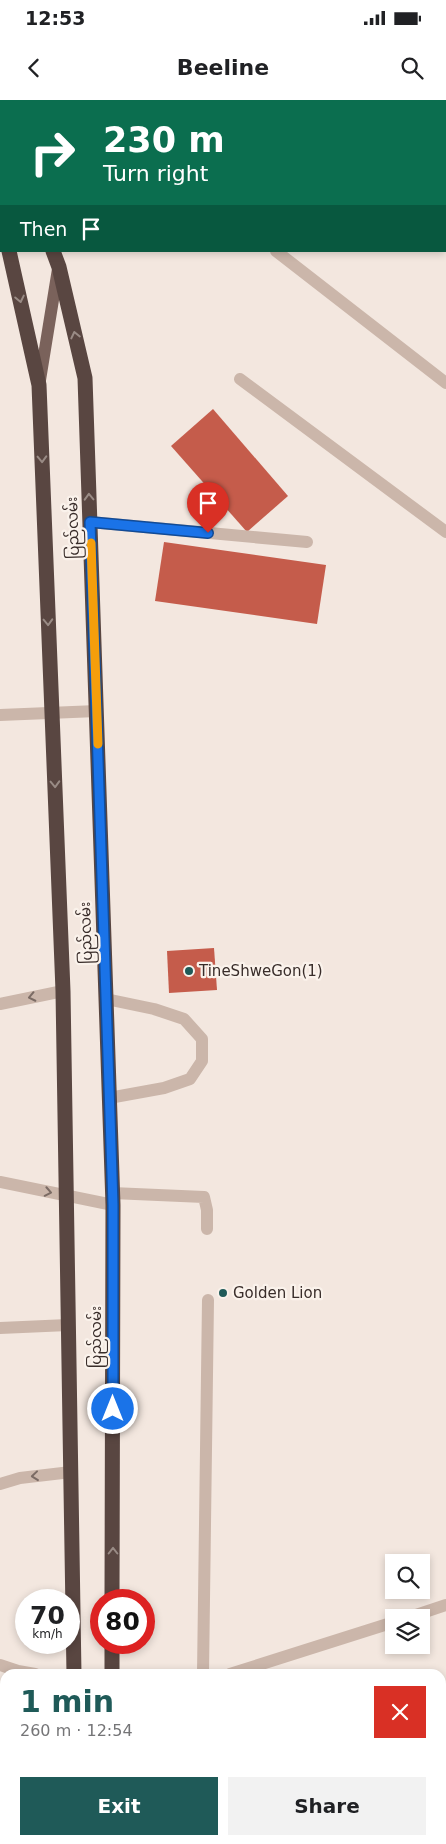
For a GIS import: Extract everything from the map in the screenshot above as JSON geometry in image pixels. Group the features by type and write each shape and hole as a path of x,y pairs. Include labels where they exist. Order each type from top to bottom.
{"highway":[{"name":"ပြည်လမ်း","path":"9,252 39,384 63,990 74,1669"},
{"name":"ပြည်လမ်း","path":"53,252 59,267 85,378 112,1199 112,1589"},
{"path":"112,1654 112,1669"}],"main road":[{"path":"58,252 59,267"},
{"name":"ပြည်လမ်း","path":"39,384 59,267"}],"street":[{"path":"277,252 446,383"},
{"path":"240,378 446,532"},
{"path":"90,522 307,542"},
{"path":"0,715 97,711"},
{"path":"0,1004 63,990"},
{"path":"106,999 154,1009 184,1019 202,1039 202,1061 190,1079 164,1088 109,1098"},
{"path":"0,1182 66,1196 112,1199 204,1197 207,1210 207,1229"},
{"path":"203,1669 208,1300"},
{"path":"0,1328 68,1325"},
{"path":"0,1484 20,1478 71,1472"},
{"path":"430,1610 446,1605"},
{"path":"246,1669 385,1625"},
{"path":"0,1665 12,1669"}],"building":[{"path":"213,409 288,496 247,532 171,446"},
{"path":"164,542 326,565 317,624 155,601"},
{"path":"214,948 217,990 169,993 167,951"}],"slow traffic":[{"path":"91,543 98,744"}],"place":[{"name":"TineShweGon(1)","path":"189,971"},
{"name":"Golden Lion","path":"223,1293"}],"route":[{"path":"113,1409 113,1205 90,522 208,533"}]}
